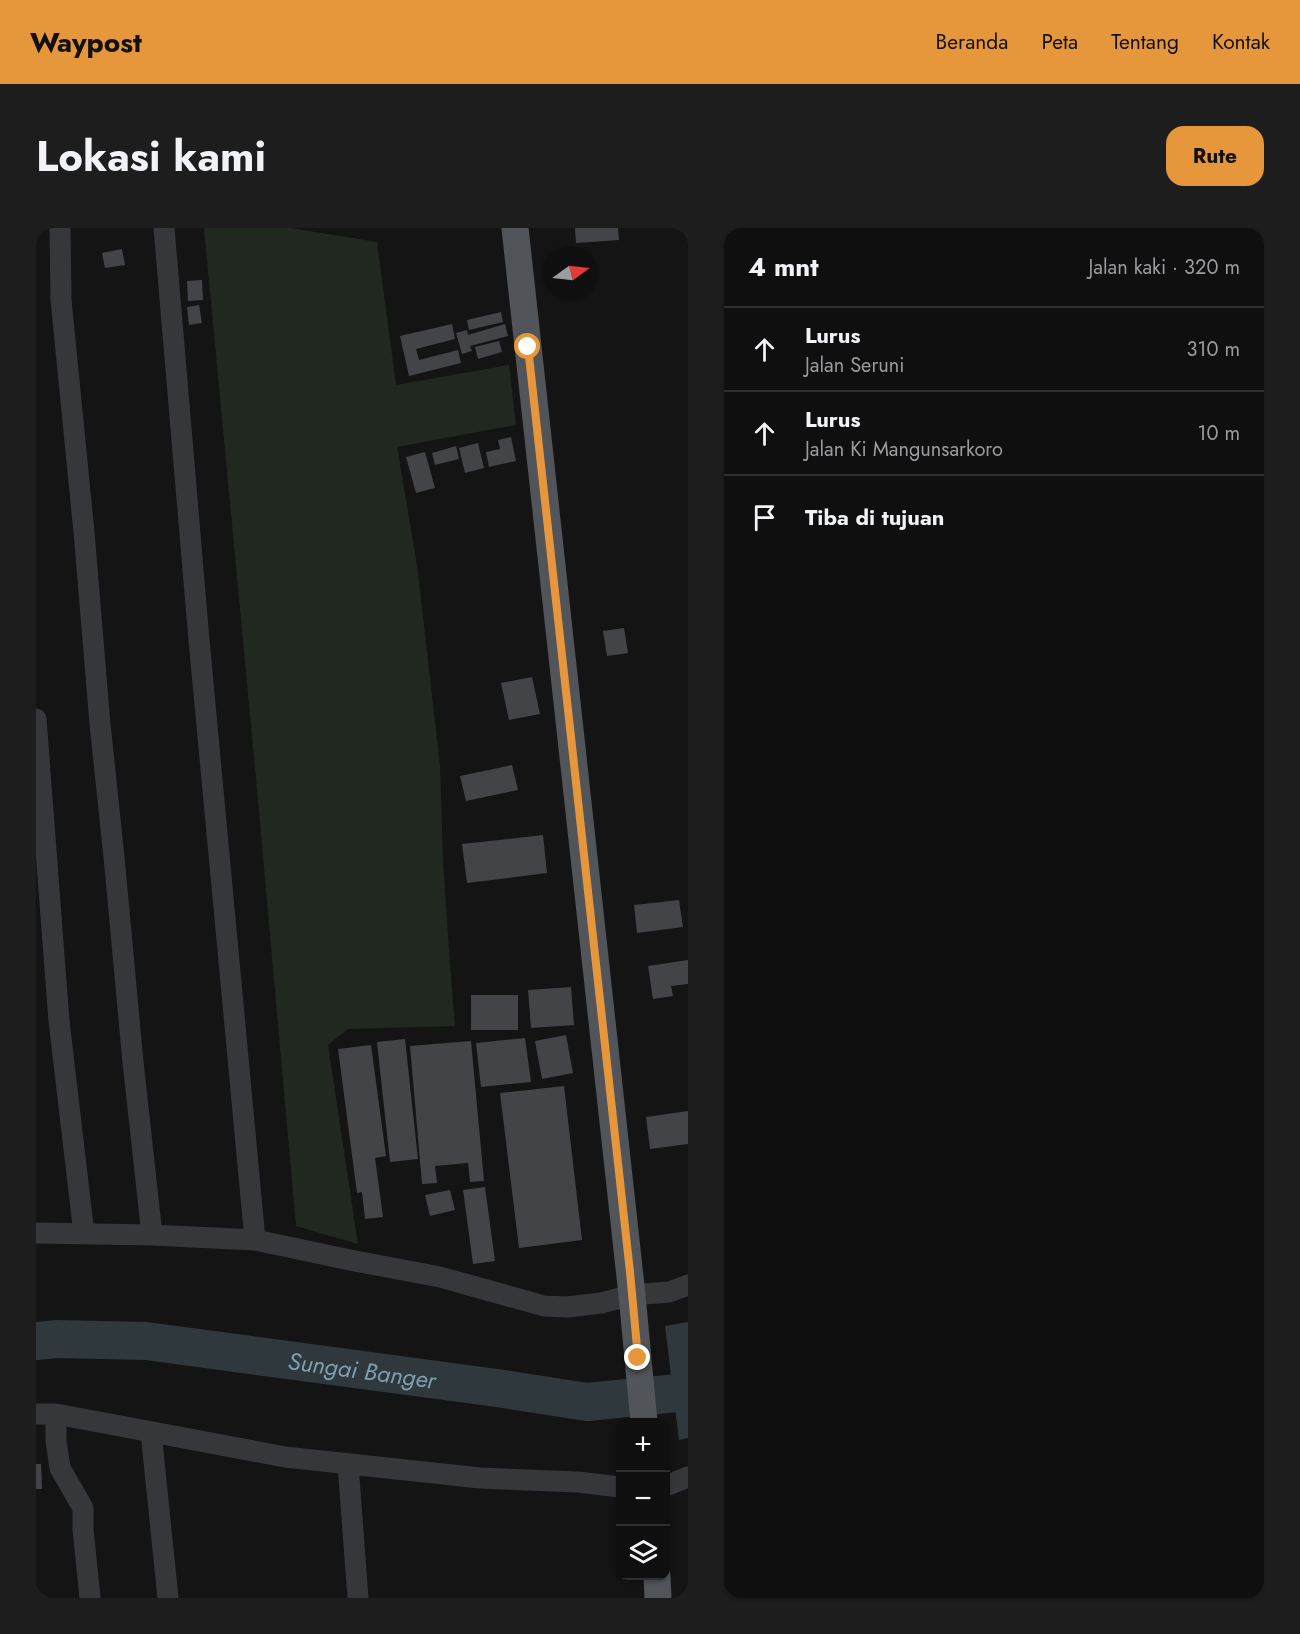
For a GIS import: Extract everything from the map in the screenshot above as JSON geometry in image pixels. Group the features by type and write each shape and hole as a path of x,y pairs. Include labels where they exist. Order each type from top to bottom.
{"main road":[{"path":"515,228 644,1418"},
{"path":"657,1580 658,1598"}],"street":[{"path":"60,228 61,300 100,724 152,1235"},
{"path":"164,228 200,652 255,1240"},
{"path":"36,719 59,1021 84,1234"},
{"path":"36,1233 255,1240 440,1278 544,1306 567,1307 601,1303 633,1305 688,1285"},
{"path":"90,1598 83,1508 60,1468 56,1441 46,1414 285,1457 480,1478 578,1482 616,1486"},
{"path":"152,1432 168,1598"},
{"path":"348,1464 358,1598"},
{"path":"670,1484 688,1477"}],"shaded area":[{"path":"204,228 291,228 377,242 396,385 509,365 516,425 397,447 417,565 440,765 443,859 455,1026 348,1029 328,1045 358,1244 296,1226"},
{"path":"688,1322 688,1438 679,1440 665,1326"}],"building":[{"path":"575,228 618,228 619,240 576,243"},
{"path":"122,249 125,265 105,268 102,253"},
{"path":"202,280 203,300 188,301 187,281"},
{"path":"199,305 202,323 189,325 187,307"},
{"path":"501,312 503,322 469,330 467,320"},
{"path":"452,324 455,339 416,349 419,360 458,350 461,363 409,376 400,336"},
{"path":"505,324 508,336 470,346 472,351 462,354 456,333 467,330 468,335"},
{"path":"499,341 502,352 478,359 475,347"},
{"path":"511,437 516,461 489,467 486,452 500,449 498,440"},
{"path":"478,443 484,468 465,473 459,448"},
{"path":"456,446 459,459 435,465 432,453"},
{"path":"425,452 435,488 416,493 406,457"},
{"path":"624,628 628,653 607,656 603,631"},
{"path":"532,677 540,714 509,720 501,683"},
{"path":"512,765 518,790 466,801 460,776"},
{"path":"543,835 547,873 467,883 462,844"},
{"path":"679,900 683,927 637,933 634,905"},
{"path":"688,960 688,984 671,986 673,996 653,999 648,966"},
{"path":"571,987 574,1025 531,1028 528,990"},
{"path":"471,995 518,995 518,1030 471,1030"},
{"path":"566,1035 573,1073 542,1079 535,1041"},
{"path":"525,1038 531,1082 481,1087 476,1043"},
{"path":"405,1039 418,1159 390,1162 377,1042"},
{"path":"471,1041 484,1181 470,1182 468,1163 435,1166 437,1183 422,1184 410,1046"},
{"path":"371,1045 386,1156 375,1158 383,1217 365,1219 362,1192 357,1193 338,1049"},
{"path":"564,1086 582,1240 519,1248 500,1093"},
{"path":"688,1111 688,1144 650,1149 646,1117"},
{"path":"485,1187 495,1261 473,1264 463,1190"},
{"path":"450,1190 455,1210 430,1216 425,1195"},
{"path":"36,1464 41,1464 42,1489 36,1489"}],"waterway":[{"name":"Sungai Banger","path":"36,1341 57,1339 146,1341 587,1402 688,1392"}],"route":[{"path":"528,347 638,1358"}]}
